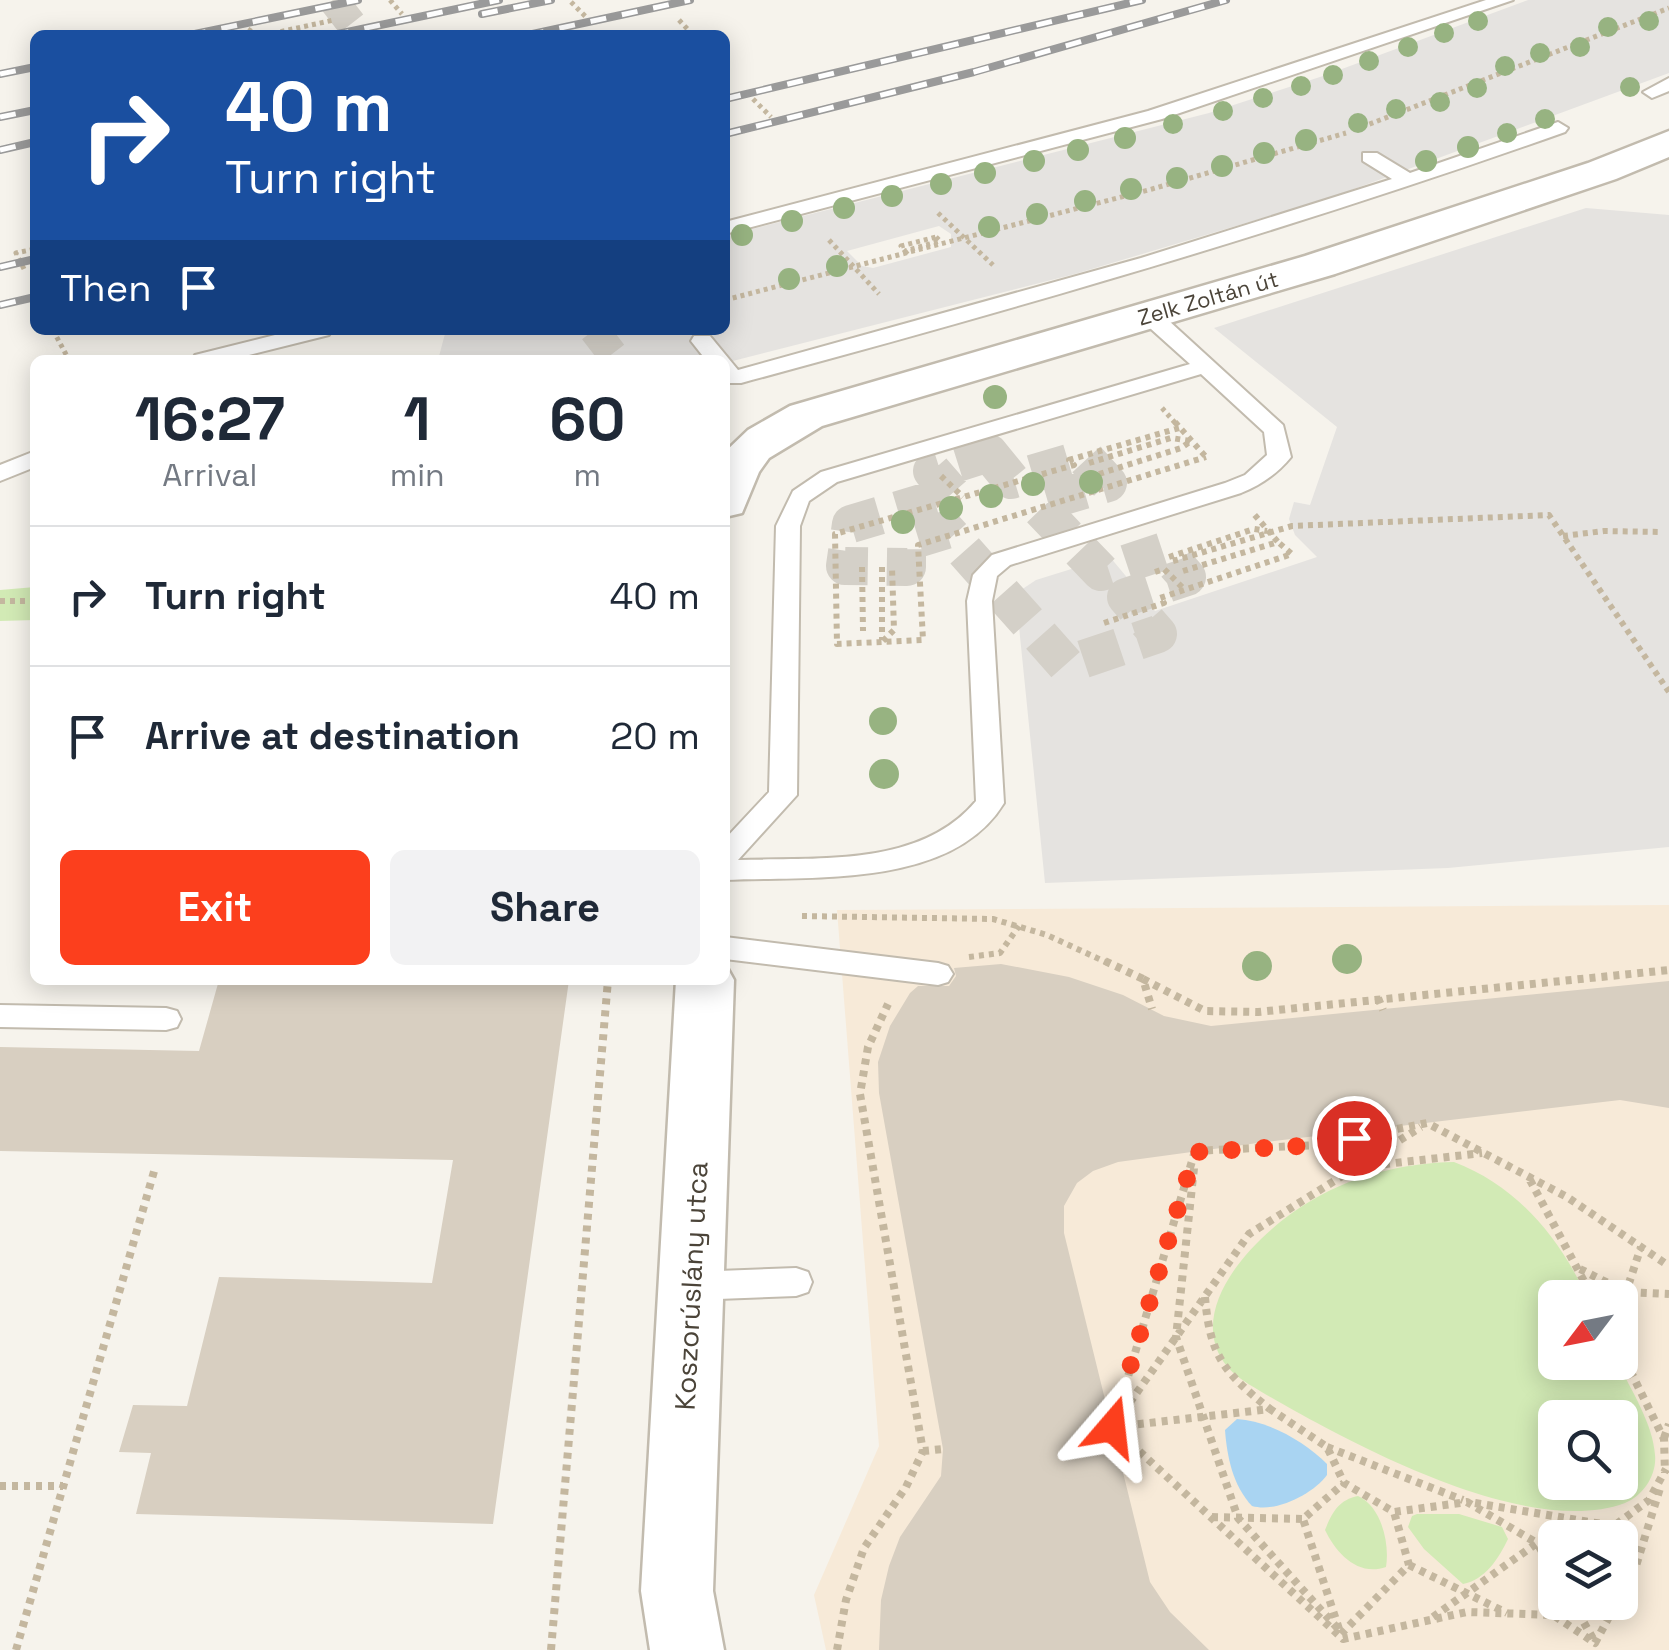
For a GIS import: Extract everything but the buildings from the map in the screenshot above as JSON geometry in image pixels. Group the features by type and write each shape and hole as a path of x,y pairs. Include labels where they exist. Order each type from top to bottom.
{"street":[{"name":"Zelk Zoltán út","path":"730,480 748,450 764,436 823,410 1447,224 1669,143"},
{"name":"Koszorúslány utca","path":"674,1630 705,985"}],"lane":[{"path":"730,227 1138,120 1504,0"},
{"path":"730,374 733,378 931,326 1222,241 1410,181 1558,128"},
{"path":"1370,157 1410,181"},
{"path":"730,870 897,860 945,845 979,822 990,803 979,609 980,583 985,574 1001,560 1233,488 1253,480 1279,457 1275,430 1149,315"},
{"path":"223,355 301,335"},
{"path":"702,341 714,355"},
{"path":"730,851 783,796 788,526 792,505 804,490 829,477 1206,366"},
{"path":"0,476 30,461"},
{"path":"0,476 30,475"},
{"path":"730,948 950,966"},
{"path":"0,1016 166,1019"},
{"path":"692,1286 796,1282"}],"path":[{"path":"390,0 402,14"},
{"path":"571,2 586,16"},
{"path":"904,250 966,240 1337,136 1669,8"},
{"path":"289,30 334,20"},
{"path":"679,20 688,30"},
{"path":"754,99 771,117"},
{"path":"938,212 992,265"},
{"path":"730,299 854,267 936,238 940,241 904,250"},
{"path":"830,240 880,294"},
{"path":"24,269 16,253 30,250"},
{"path":"1161,407 1216,468"},
{"path":"1179,428 1069,460 1074,466 835,534 836,644 924,640 918,545 1206,457"},
{"path":"1089,462 1171,438 1191,441"},
{"path":"1099,474 1181,448 1191,441"},
{"path":"933,479 944,476 963,498"},
{"path":"1104,623 1164,603 1160,598 1292,554 1252,512"},
{"path":"1171,559 1257,532 1292,526 1549,515 1669,692"},
{"path":"1564,536 1604,531 1660,532"},
{"path":"1183,572 1278,542"},
{"path":"862,566 863,630"},
{"path":"882,642 894,630 892,566"},
{"path":"882,567 882,642"},
{"path":"1155,572 1164,569 1185,590"},
{"path":"0,601 30,601"},
{"path":"802,916 993,919 1048,935 1205,1011 1258,1012 1669,970"},
{"path":"950,966 1000,952 1020,926"},
{"path":"1142,979 1152,1010"},
{"path":"551,1650 608,985"},
{"path":"837,1650 836,1640 853,1575 871,1536 914,1479 923,1451 860,1094 862,1060 871,1033 894,995"},
{"path":"1378,998 1383,1010"},
{"path":"1112,1427 1248,1234 1427,1123"},
{"path":"1195,1152 1317,1145 1427,1123 1567,1197 1669,1266"},
{"path":"1195,1152 1176,1338 1238,1518 1342,1635"},
{"path":"1112,1427 1195,1152"},
{"path":"1355,1168 1483,1152"},
{"path":"16,1650 155,1168"},
{"path":"1529,1177 1584,1280"},
{"path":"1629,1280 1640,1247"},
{"path":"1577,1267 1598,1280"},
{"path":"1638,1295 1669,1294"},
{"path":"1205,1296 1208,1342 1226,1375 1270,1409 1327,1447 1467,1502 1538,1543 1428,1621"},
{"path":"1635,1380 1664,1439"},
{"path":"1112,1427 1270,1409"},
{"path":"1638,1560 1666,1470 1664,1439 1669,1424"},
{"path":"1112,1427 1342,1635"},
{"path":"1327,1447 1344,1483 1394,1512 1467,1502 1577,1520"},
{"path":"923,1451 943,1449"},
{"path":"1622,1520 1649,1500 1666,1470"},
{"path":"1211,1518 1304,1520 1344,1483"},
{"path":"0,1486 63,1486"},
{"path":"1394,1512 1409,1565 1508,1614"},
{"path":"1304,1520 1342,1635"},
{"path":"1342,1635 1409,1565"},
{"path":"1342,1635 1467,1612 1553,1615 1595,1643"},
{"path":"1582,1620 1595,1643"},
{"path":"1595,1643 1607,1620"}],"shaded area":[{"path":"1528,0 1669,0 1669,73 1327,199 1075,274 730,362 730,355 439,355 445,335 730,335 730,235 1209,113 1323,76","holes":["939,226 951,234 951,247 873,268 862,266 847,251"]},
{"path":"1586,208 1669,215 1669,847 1448,868 1045,883 1016,597 1021,590 1036,580 1110,557 1155,611 1317,557 1295,535 1289,519 1294,502 1310,505 1337,427 1214,328"},
{"path":"1669,905 1669,1650 826,1650 814,1595 879,1446 837,910"}],"green space":[{"path":"30,587 30,620 0,621 0,590"},
{"path":"1454,1162 1477,1172 1534,1216 1563,1254 1578,1280 1538,1280 1538,1380 1626,1380 1636,1400 1538,1400 1538,1500 1632,1500 1584,1511 1538,1508 1438,1480 1296,1412 1243,1380 1220,1356 1213,1333 1215,1310 1224,1287 1255,1245 1314,1199 1347,1183 1400,1168"},
{"path":"1638,1403 1655,1455 1651,1477 1638,1495"},
{"path":"1358,1496 1373,1508 1382,1526 1386,1567 1357,1566 1335,1547 1325,1530 1337,1508"},
{"path":"1417,1514 1459,1514 1502,1527 1508,1539 1485,1573 1463,1584 1424,1549 1408,1527"}],"water":[{"path":"1237,1419 1274,1428 1297,1441 1327,1464 1327,1475 1293,1500 1272,1507 1252,1506 1236,1480 1227,1450 1225,1430"}],"tunnel":[{"path":"333,0 356,30"},
{"path":"598,335 613,355"},
{"path":"989,453 1011,480 1085,458 1108,483 1036,504 1101,572 1164,551 1187,577 1126,597 1158,634 1066,665 946,530 907,542 907,567 845,566 851,524 952,494 932,471 989,453"}],"railway":[{"path":"214,30 358,0"},
{"path":"357,30 499,0"},
{"path":"482,14 551,0"},
{"path":"551,30 690,0"},
{"path":"730,98 1142,0"},
{"path":"730,133 974,72 1226,0"},
{"path":"0,74 30,68"},
{"path":"0,117 30,111"},
{"path":"0,150 30,143"},
{"path":"0,267 30,260"},
{"path":"0,305 30,298"}],"route":[{"path":"1112,1427 1195,1152 1317,1145 1354,1138"}]}
